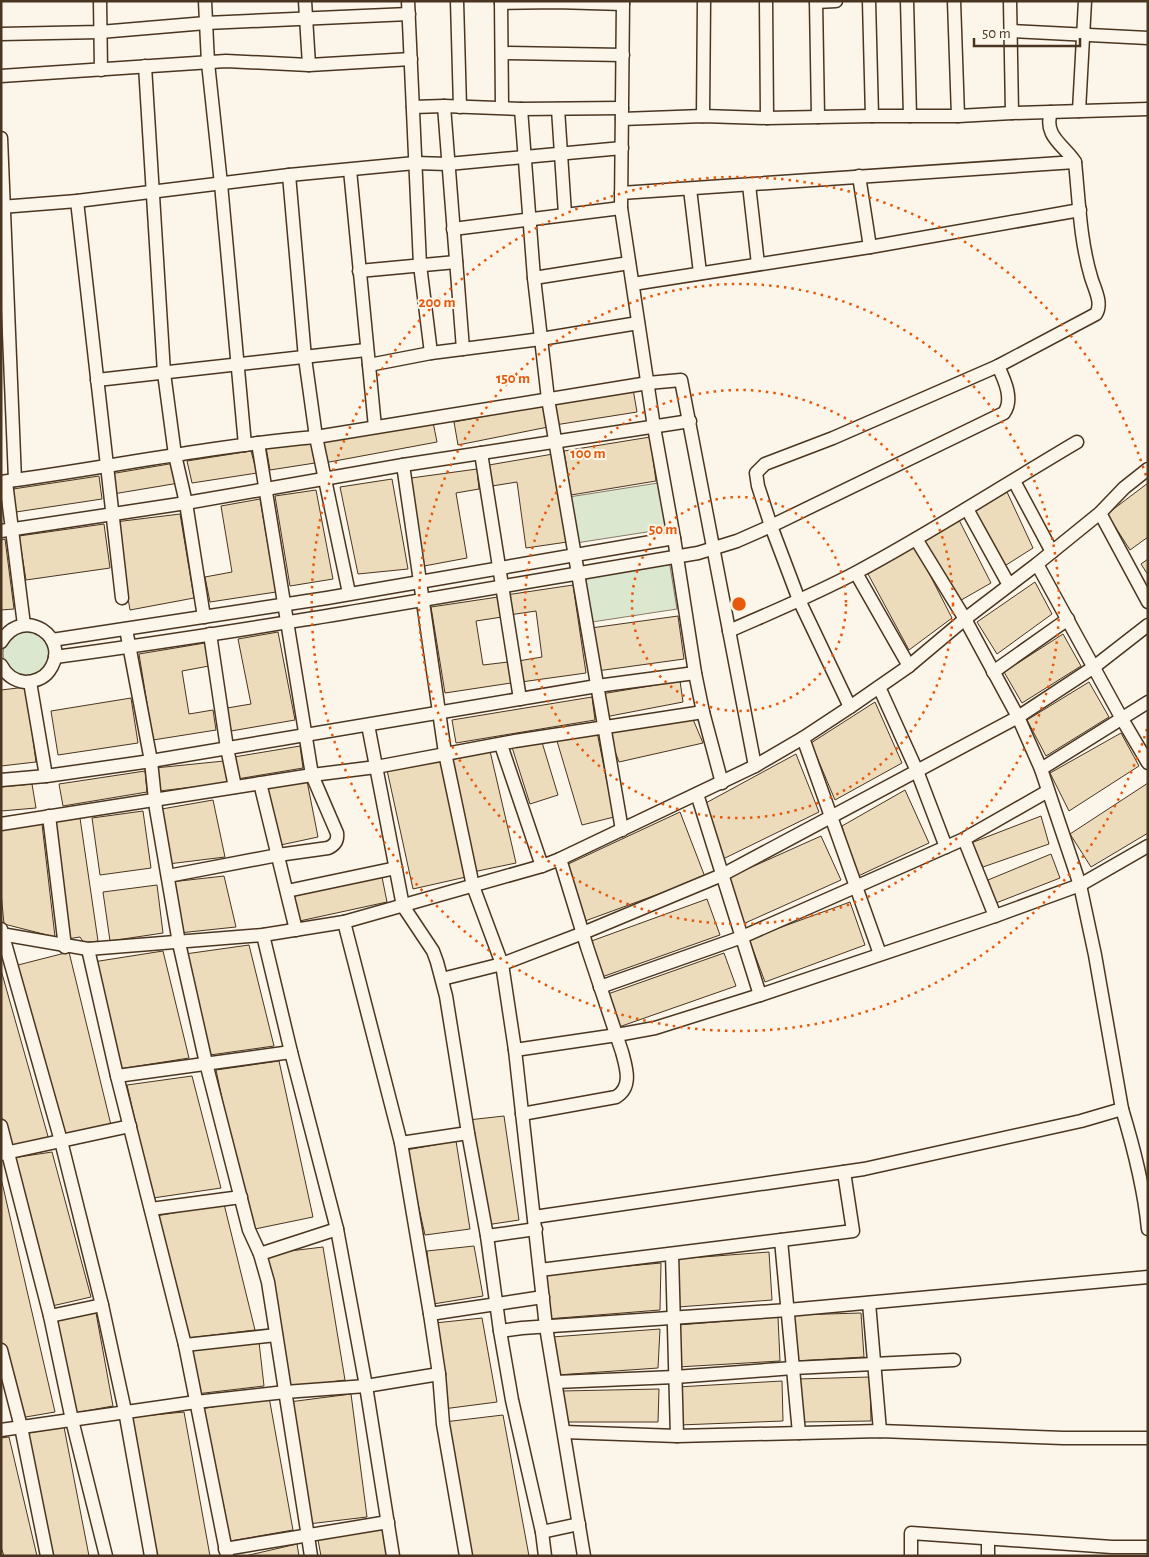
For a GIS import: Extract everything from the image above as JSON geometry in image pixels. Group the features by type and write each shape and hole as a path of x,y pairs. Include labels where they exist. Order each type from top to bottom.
{"street":[{"path":"100,1 100,70"},
{"path":"168,876 278,854 328,848 336,842 336,833 312,776 266,489 252,444 238,364 208,63 205,1"},
{"path":"305,1 309,64"},
{"path":"456,1 460,107"},
{"path":"703,116 704,1"},
{"path":"766,1 767,118"},
{"path":"818,117 816,2 836,1"},
{"path":"869,1 872,116"},
{"path":"907,1 910,116"},
{"path":"954,1 958,116"},
{"path":"1010,1 1012,113"},
{"path":"1080,111 1086,1"},
{"path":"502,107 501,2 623,3 621,208 654,427 695,673 703,712 722,782"},
{"path":"1,34 100,32 306,17 408,7 420,265 431,353"},
{"path":"1011,31 1148,38"},
{"path":"502,53 623,55"},
{"path":"1,76 208,63 272,62 309,64 411,59"},
{"path":"145,66 164,373 204,617"},
{"path":"444,106 463,349"},
{"path":"413,107 502,107 767,118 958,116 1148,109"},
{"path":"521,109 534,278 548,399 622,830"},
{"path":"558,109 565,214"},
{"path":"850,707 799,600 771,526 756,473 762,467 998,366 1088,319 1098,310 1098,301 1083,242 1075,162 1051,135 1048,124 1051,112"},
{"path":"1,138 7,396 7,530 24,625"},
{"path":"3,207 153,193 289,175 415,162 448,164 622,148"},
{"path":"621,193 1075,162"},
{"path":"350,170 366,350 375,427"},
{"path":"289,175 305,358 316,437 349,593"},
{"path":"859,176 870,247"},
{"path":"749,185 758,264"},
{"path":"690,189 700,273"},
{"path":"77,201 122,598"},
{"path":"453,229 621,208"},
{"path":"633,284 870,247 1080,210"},
{"path":"359,271 456,262"},
{"path":"534,278 629,263"},
{"path":"369,365 431,353 541,339 638,323"},
{"path":"97,380 366,350"},
{"path":"55,657 288,622 578,574 714,549 771,526 1004,413 1008,406 1008,392 998,366"},
{"path":"8,481 107,467 176,454 316,437 648,383 681,380 755,766"},
{"path":"7,530 186,503 403,465 690,421"},
{"path":"730,631 856,573 967,509 1077,442"},
{"path":"481,453 520,699"},
{"path":"403,465 445,753 473,886 502,964 515,1050 546,1327 584,1556"},
{"path":"151,1556 125,1411 102,1305 61,1141 2,932 88,950 263,935 344,922 542,866 560,859 755,766 803,738 850,707 910,666 1100,513 1124,488 1148,469"},
{"path":"1014,481 1052,552"},
{"path":"967,509 1009,585"},
{"path":"1100,513 1148,602"},
{"path":"52,640 284,605 674,538"},
{"path":"916,539 965,620 1018,717 1041,770 1080,885 1095,955 1122,1109 1136,1158 1148,1229"},
{"path":"1037,564 1148,763"},
{"path":"856,573 910,666"},
{"path":"993,672 1068,619"},
{"path":"1,642 5,634 14,628 32,625 40,628 52,640 55,648 52,666 46,674 30,682 14,679 1,665"},
{"path":"442,979 502,964 583,933 722,875 832,818 1018,717 1094,668 1148,625"},
{"path":"126,629 150,761 179,943 206,1063 249,1230 260,1254 268,1282 311,1556"},
{"path":"210,634 227,748 235,787"},
{"path":"1,780 46,776 150,761 597,686 695,673"},
{"path":"30,682 46,776"},
{"path":"879,687 946,847"},
{"path":"1041,770 1148,702"},
{"path":"1,824 260,783 376,767 445,753 703,712"},
{"path":"368,725 404,906 433,951 446,996 487,1236 512,1400 542,1532 545,1556"},
{"path":"803,738 880,954"},
{"path":"501,745 531,839 542,866"},
{"path":"260,783 296,930"},
{"path":"600,987 742,937 964,839 1048,791"},
{"path":"697,794 760,995"},
{"path":"49,816 65,946"},
{"path":"964,839 995,916"},
{"path":"515,1050 655,1028 760,995 995,916 1080,885 1148,846"},
{"path":"522,1114 610,1099 620,1095 626,1086 627,1075 617,1035 560,859"},
{"path":"287,891 396,868"},
{"path":"344,922 400,1143 430,1314 439,1374 443,1424 466,1556"},
{"path":"263,935 291,1052 337,1228 366,1386 393,1556"},
{"path":"88,950 117,1076 185,1345 226,1552 308,1535 388,1522"},
{"path":"117,1076 291,1052"},
{"path":"487,1236 535,1223 844,1172 1043,1130 1122,1109"},
{"path":"1,1126 5,1153 50,1316 72,1420 106,1556"},
{"path":"5,1153 130,1126"},
{"path":"400,1143 468,1133"},
{"path":"540,1270 853,1231 844,1172"},
{"path":"151,1209 241,1197"},
{"path":"260,1254 337,1228"},
{"path":"781,1240 799,1433"},
{"path":"672,1254 677,1436"},
{"path":"500,1331 788,1310 1148,1277"},
{"path":"430,1314 543,1297"},
{"path":"869,1303 880,1431"},
{"path":"50,1316 102,1305"},
{"path":"185,1345 276,1335"},
{"path":"1,1350 21,1427 47,1556"},
{"path":"556,1382 675,1377 793,1368 954,1360"},
{"path":"1,1430 125,1411 285,1392 366,1386 439,1374"},
{"path":"564,1432 677,1436 880,1431 1063,1438 1148,1438"},
{"path":"542,1532 579,1524"},
{"path":"911,1556 911,1534 1112,1547 1148,1547"},
{"path":"988,1539 988,1556"}],"green space":[{"path":"658,483 666,529 576,543 569,497"},
{"path":"669,560 677,609 592,622 585,575"},
{"path":"26,630 39,634 45,640 49,653 45,666 39,672 26,676 13,672 7,666 3,653 7,640 13,634"}],"building":[{"path":"633,389 637,412 555,425 551,403"},
{"path":"543,405 548,427 458,445 454,422"},
{"path":"433,422 437,442 324,463 320,442"},
{"path":"650,437 656,481 571,495 564,451"},
{"path":"311,442 315,463 270,470 266,447"},
{"path":"251,451 257,473 192,483 187,461"},
{"path":"553,454 567,542 526,548 517,482 492,486 489,465"},
{"path":"175,463 179,483 113,494 110,474"},
{"path":"477,469 479,489 456,493 467,558 424,566 411,478"},
{"path":"99,476 102,499 16,512 13,489"},
{"path":"392,479 408,569 358,574 340,487"},
{"path":"1148,483 1148,537 1130,550 1107,514"},
{"path":"316,490 333,579 290,586 275,496"},
{"path":"1007,492 1033,548 1003,567 975,511"},
{"path":"260,499 276,592 210,602 205,577 232,572 221,506"},
{"path":"180,514 194,598 130,610 115,522"},
{"path":"958,518 991,583 956,603 920,540"},
{"path":"104,524 110,568 26,580 19,536"},
{"path":"5,539 14,609 1,610 1,540"},
{"path":"914,544 952,618 909,650 868,574"},
{"path":"1148,559 1148,575 1141,564"},
{"path":"1035,582 1052,614 997,654 977,622"},
{"path":"573,585 586,673 521,682 518,661 542,657 536,611 509,615 506,595"},
{"path":"498,597 502,617 476,621 483,665 508,662 511,683 445,693 431,607"},
{"path":"678,616 684,659 597,671 591,628"},
{"path":"278,632 295,720 231,731 227,708 251,704 238,639"},
{"path":"1063,634 1081,666 1022,703 1004,672"},
{"path":"205,643 209,666 182,671 189,714 213,710 216,730 153,740 139,654"},
{"path":"680,681 683,702 605,717 601,694"},
{"path":"1089,682 1109,717 1046,756 1027,720"},
{"path":"26,687 36,762 1,766 1,690"},
{"path":"592,697 595,720 456,743 452,720"},
{"path":"131,698 138,743 58,755 51,711"},
{"path":"875,702 902,763 835,800 811,743"},
{"path":"692,717 703,743 619,762 608,733"},
{"path":"597,732 614,817 582,825 557,741"},
{"path":"1121,733 1139,766 1069,811 1050,773"},
{"path":"541,739 558,795 530,804 511,744"},
{"path":"300,746 303,768 237,779 234,757"},
{"path":"490,751 516,863 473,872 448,760"},
{"path":"796,754 819,812 723,859 704,804"},
{"path":"441,758 466,877 413,889 387,770"},
{"path":"224,761 228,783 159,791 155,768"},
{"path":"145,771 147,792 63,806 59,784"},
{"path":"307,781 318,837 276,846 265,789"},
{"path":"1148,783 1148,833 1091,867 1070,834"},
{"path":"32,784 36,808 1,811 1,787"},
{"path":"905,790 929,843 856,877 842,826"},
{"path":"213,800 225,857 168,864 156,810"},
{"path":"143,811 151,868 100,875 92,818"},
{"path":"680,812 705,877 585,921 564,866"},
{"path":"1041,816 1049,844 983,867 971,843"},
{"path":"80,818 98,941 84,943 80,937 67,939 52,821"},
{"path":"42,824 55,937 4,924 1,893 1,828"},
{"path":"821,836 841,880 743,924 725,879"},
{"path":"1051,854 1060,878 996,903 988,880"},
{"path":"224,876 236,927 179,933 171,882"},
{"path":"382,877 387,902 295,922 290,897"},
{"path":"157,885 163,933 110,941 103,892"},
{"path":"707,899 720,935 599,978 586,943"},
{"path":"850,902 865,945 765,982 749,939"},
{"path":"249,945 274,1046 210,1055 185,954"},
{"path":"163,951 189,1058 119,1069 93,962"},
{"path":"69,952 111,1125 61,1134 18,965"},
{"path":"724,953 736,986 616,1028 605,995"},
{"path":"1,970 49,1140 9,1146 1,1115"},
{"path":"279,1061 313,1217 250,1230 216,1070"},
{"path":"192,1076 221,1188 153,1198 127,1085"},
{"path":"504,1116 519,1220 486,1225 468,1120"},
{"path":"456,1141 470,1229 425,1235 406,1150"},
{"path":"52,1152 91,1297 52,1306 12,1158"},
{"path":"1,1178 55,1412 20,1418 1,1343"},
{"path":"224,1204 255,1330 188,1338 156,1216"},
{"path":"474,1246 483,1296 433,1304 427,1251"},
{"path":"323,1247 345,1380 287,1388 265,1254"},
{"path":"769,1252 772,1300 678,1307 676,1259"},
{"path":"661,1263 660,1310 547,1319 542,1274"},
{"path":"96,1313 113,1406 74,1413 55,1319"},
{"path":"861,1313 864,1357 796,1361 793,1315"},
{"path":"778,1317 780,1361 678,1367 678,1325"},
{"path":"482,1318 497,1402 443,1409 435,1323"},
{"path":"660,1329 658,1368 557,1375 552,1337"},
{"path":"259,1342 264,1386 196,1394 191,1350"},
{"path":"870,1377 871,1421 802,1422 797,1379"},
{"path":"782,1381 783,1421 679,1425 677,1387"},
{"path":"659,1389 658,1422 566,1422 561,1391"},
{"path":"351,1394 367,1517 308,1524 289,1402"},
{"path":"269,1397 293,1530 225,1542 201,1409"},
{"path":"184,1412 210,1556 155,1556 132,1417"},
{"path":"503,1415 529,1556 468,1556 444,1422"},
{"path":"64,1427 89,1556 51,1556 23,1434"},
{"path":"9,1437 37,1556 4,1556 1,1547 1,1438"},
{"path":"383,1528 387,1556 321,1556 318,1540"},
{"path":"297,1544 299,1556 245,1556"}]}
